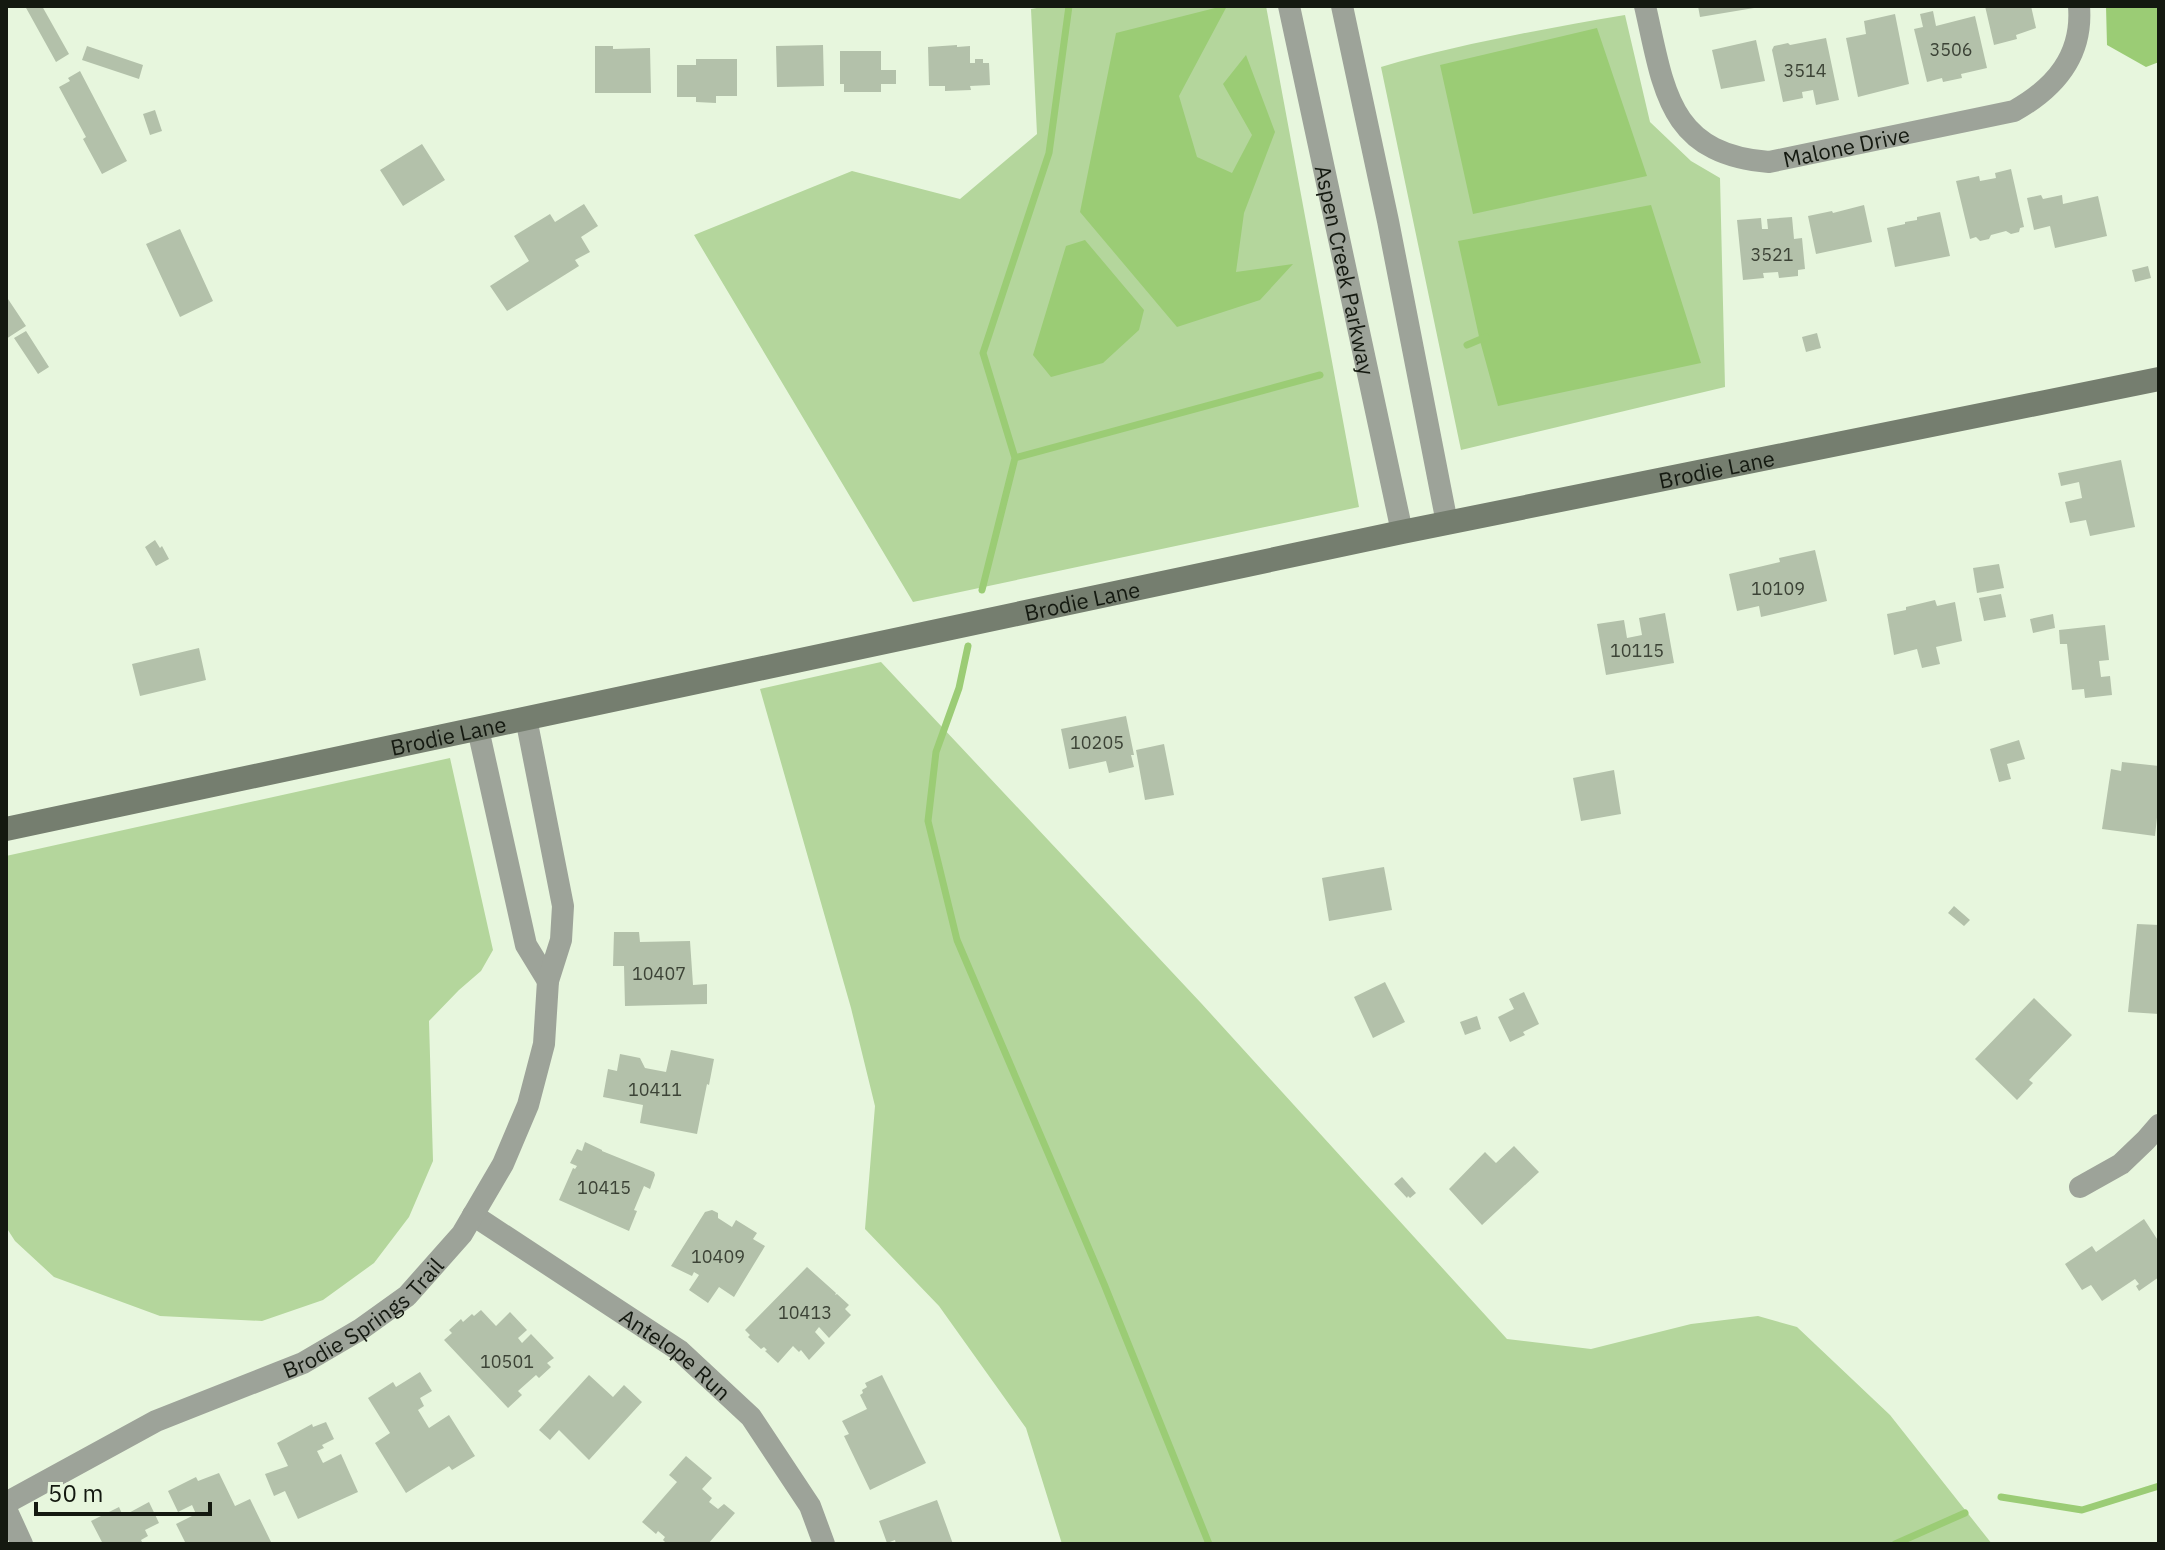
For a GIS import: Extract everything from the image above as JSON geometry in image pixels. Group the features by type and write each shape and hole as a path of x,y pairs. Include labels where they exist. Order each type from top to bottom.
{"main road":[{"name":"Brodie Lane","path":"6,829 1402,532 2159,379"}],"street":[{"name":"Aspen Creek Parkway","path":"1289,6 1402,532"},
{"path":"1342,6 1447,523"},
{"name":"Malone Drive","path":"1645,6 1665,92 1678,117 1696,137 1721,153 1743,160 1769,162 2014,111 2057,79 2070,59 2076,40 2079,6"},
{"name":"Brodie Springs Trail","path":"6,1506 156,1421 303,1363 361,1329 407,1296 462,1234 503,1164 528,1105 544,1044 548,981 561,940 563,906 526,718"},
{"path":"478,729 526,945 548,981"},
{"path":"2080,1187 2121,1164 2159,1125"},
{"name":"Antelope Run","path":"473,1215 680,1351 751,1417 810,1506 824,1544"},
{"path":"6,1506 22,1544"}],"shaded area":[{"path":"1048,6 1266,6 1359,507 913,602 694,235 852,171 960,199 1037,134 1031,9"},
{"path":"1227,6 1179,96 1197,157 1232,173 1252,135 1223,84 1246,55 1275,132 1244,213 1236,272 1293,264 1260,300 1177,327 1080,212 1116,33"},
{"path":"2106,6 2159,6 2159,62 2146,67 2107,45"},
{"path":"1625,15 1650,122 1691,161 1720,178 1725,387 1461,450 1381,67 1502,38"},
{"path":"1597,28 1647,176 1473,214 1440,65"},
{"path":"1651,205 1701,363 1498,406 1458,241"},
{"path":"1085,240 1144,310 1139,330 1103,363 1051,377 1033,355 1066,246"},
{"path":"881,662 1201,1003 1507,1339 1591,1349 1691,1324 1758,1316 1797,1327 1890,1415 1992,1544 1062,1544 1026,1428 939,1306 865,1229 875,1106 851,1008 760,689"},
{"path":"450,758 493,950 481,971 429,1021 433,1161 409,1217 374,1263 323,1300 262,1321 160,1316 54,1277 15,1241 6,1227 6,856"}],"building":[{"path":"25,6 42,6 69,54 56,62"},
{"path":"1698,6 1754,6 1754,8 1700,17"},
{"path":"1985,6 2031,6 2036,28 2016,35 2017,39 1994,45"},
{"path":"1933,11 1936,26 1975,16 1987,68 1961,74 1962,78 1927,82 1914,29 1923,27 1920,14"},
{"path":"1895,14 1909,84 1858,97 1846,38 1866,34 1864,21"},
{"path":"1826,38 1839,100 1816,105 1813,90 1802,92 1803,98 1783,102 1772,50 1774,46"},
{"path":"1756,40 1765,81 1721,89 1712,50"},
{"path":"823,45 824,86 777,87 776,46"},
{"path":"87,46 143,65 139,79 82,60"},
{"path":"595,46 650,48 651,93 595,93"},
{"path":"970,46 970,63 983,59 983,63 989,63 990,85 970,86 971,90 945,91 945,86 929,86 928,47"},
{"path":"840,51 881,51 881,70 896,70 896,84 881,84 881,92 844,92 844,84 840,84"},
{"path":"696,59 737,59 737,96 716,96 716,103 696,102 696,97 677,97 677,65 696,65"},
{"path":"80,71 127,161 102,174 59,87"},
{"path":"155,110 162,131 150,135 143,114"},
{"path":"422,144 445,180 403,206 380,170"},
{"path":"2011,169 2024,227 2019,232 2011,234 2006,231 1980,241 1976,237 1970,239 1956,181 1979,176 1980,181 1996,178 1995,173"},
{"path":"2041,195 2043,199 2062,195 2063,204 2098,196 2107,236 2055,248 2050,226 2034,230 2027,198"},
{"path":"584,204 598,226 581,237 590,252 575,260 579,266 507,311 490,286 529,261 514,236 550,214 555,222"},
{"path":"1864,205 1872,242 1816,254 1808,216"},
{"path":"1940,212 1950,256 1895,267 1887,228"},
{"path":"1792,217 1794,239 1802,238 1805,269 1798,270 1798,276 1779,278 1778,272 1763,273 1764,278 1743,280 1737,220 1761,218 1762,229 1768,229 1767,219"},
{"path":"180,229 213,301 180,317 146,244"},
{"path":"2148,266 2151,278 2135,282 2132,270"},
{"path":"6,296 26,326 6,339"},
{"path":"26,331 49,367 38,374 14,338"},
{"path":"1817,333 1821,348 1806,352 1802,337"},
{"path":"2121,460 2135,527 2090,536 2086,520 2070,523 2065,502 2082,498 2079,482 2061,486 2058,473"},
{"path":"155,540 169,559 156,566 145,547"},
{"path":"1815,550 1827,601 1761,617 1759,606 1737,611 1729,574"},
{"path":"1999,564 2004,588 1977,593 1973,568"},
{"path":"2001,594 2006,617 1984,621 1979,598"},
{"path":"1935,600 1937,606 1955,602 1962,641 1936,647 1940,664 1922,668 1917,649 1894,655 1887,614"},
{"path":"1665,613 1674,663 1606,675 1597,624 1624,620 1627,638 1642,635 1639,618"},
{"path":"2053,614 2055,628 2033,633 2030,619"},
{"path":"2105,625 2109,660 2099,661 2101,677 2110,676 2112,695 2085,698 2084,689 2072,690 2067,644 2060,644 2059,630"},
{"path":"199,648 206,680 140,696 132,664"},
{"path":"1126,716 1134,767 1109,773 1106,761 1069,769 1061,729"},
{"path":"2019,740 2025,759 2007,764 2011,779 1999,782 1990,749"},
{"path":"1164,744 1174,795 1145,800 1136,750"},
{"path":"2122,762 2159,766 2155,836 2102,829 2111,769 2121,771"},
{"path":"1614,770 1621,814 1581,821 1573,778"},
{"path":"1384,867 1392,910 1329,921 1322,878"},
{"path":"1954,906 1970,920 1964,926 1948,913"},
{"path":"2137,924 2159,925 2159,1014 2128,1012"},
{"path":"614,932 639,932 640,942 690,941 693,985 707,984 707,1004 625,1006 624,966 613,966"},
{"path":"1385,982 1405,1022 1373,1038 1354,997"},
{"path":"1524,992 1539,1024 1510,1042 1498,1017 1514,1009 1509,999"},
{"path":"2034,998 2072,1035 2029,1080 2033,1083 2017,1100 1975,1059"},
{"path":"1477,1016 1481,1029 1465,1035 1460,1022"},
{"path":"671,1050 714,1059 697,1134 640,1123 643,1105 603,1097 608,1069 617,1071 620,1054 640,1058 645,1068 666,1072"},
{"path":"585,1142 654,1172 650,1189 644,1186 629,1231 559,1200 573,1168 577,1166 570,1163 577,1149 582,1151"},
{"path":"1514,1146 1539,1172 1482,1225 1449,1189 1485,1152 1496,1163"},
{"path":"1402,1177 1416,1193 1410,1198 1394,1184"},
{"path":"712,1210 732,1227 736,1220 757,1233 753,1239 765,1246 734,1297 719,1287 708,1303 689,1290 699,1275 694,1272 692,1276 671,1266 705,1212"},
{"path":"2144,1219 2159,1242 2159,1277 2139,1291 2135,1279 2102,1301 2091,1285 2082,1290 2065,1264 2092,1246 2096,1252"},
{"path":"807,1267 849,1305 845,1309 851,1315 829,1338 819,1327 815,1332 825,1343 809,1360 793,1346 778,1363 764,1347 761,1349 748,1337 750,1335 745,1330"},
{"path":"481,1310 496,1326 510,1312 527,1330 518,1338 522,1343 531,1334 554,1358 547,1363 551,1367 539,1378 536,1375 518,1391 522,1395 508,1408 444,1340 452,1333 449,1330 461,1319 463,1322"},
{"path":"420,1372 432,1391 420,1398 424,1406 418,1410 429,1428 449,1415 475,1456 452,1470 449,1466 406,1493 375,1443 390,1433 368,1398 393,1382 396,1387"},
{"path":"589,1375 613,1397 624,1385 642,1402 589,1460 559,1430 550,1440 539,1430"},
{"path":"882,1375 926,1463 870,1490 844,1436 849,1434 842,1421 867,1409 860,1395 867,1387 865,1383"},
{"path":"326,1422 334,1439 317,1451 323,1463 341,1454 358,1492 298,1519 285,1491 274,1496 265,1474 288,1466 277,1443 312,1424 313,1427"},
{"path":"686,1456 712,1478 702,1489 712,1498 709,1502 718,1509 724,1504 735,1513 708,1544 667,1544 663,1540 665,1537 658,1531 656,1534 642,1522 677,1482 669,1475"},
{"path":"219,1473 235,1506 250,1499 272,1544 186,1544 176,1524 196,1514 192,1505 178,1512 168,1491 196,1477 198,1481"},
{"path":"937,1500 953,1544 896,1544 895,1540 887,1543 879,1521"},
{"path":"149,1502 159,1523 145,1530 148,1536 141,1540 143,1544 103,1544 91,1521 119,1507 123,1516"}],"waterway":[{"path":"1015,458 983,353 1049,153 1069,6"},
{"path":"1467,345 1486,337"},
{"path":"982,590 1015,458 1320,375"},
{"path":"968,646 959,688 936,752 928,821 957,940 1104,1284 1209,1544"},
{"path":"2001,1497 2082,1510 2159,1486"},
{"path":"1895,1544 1965,1513"}]}
